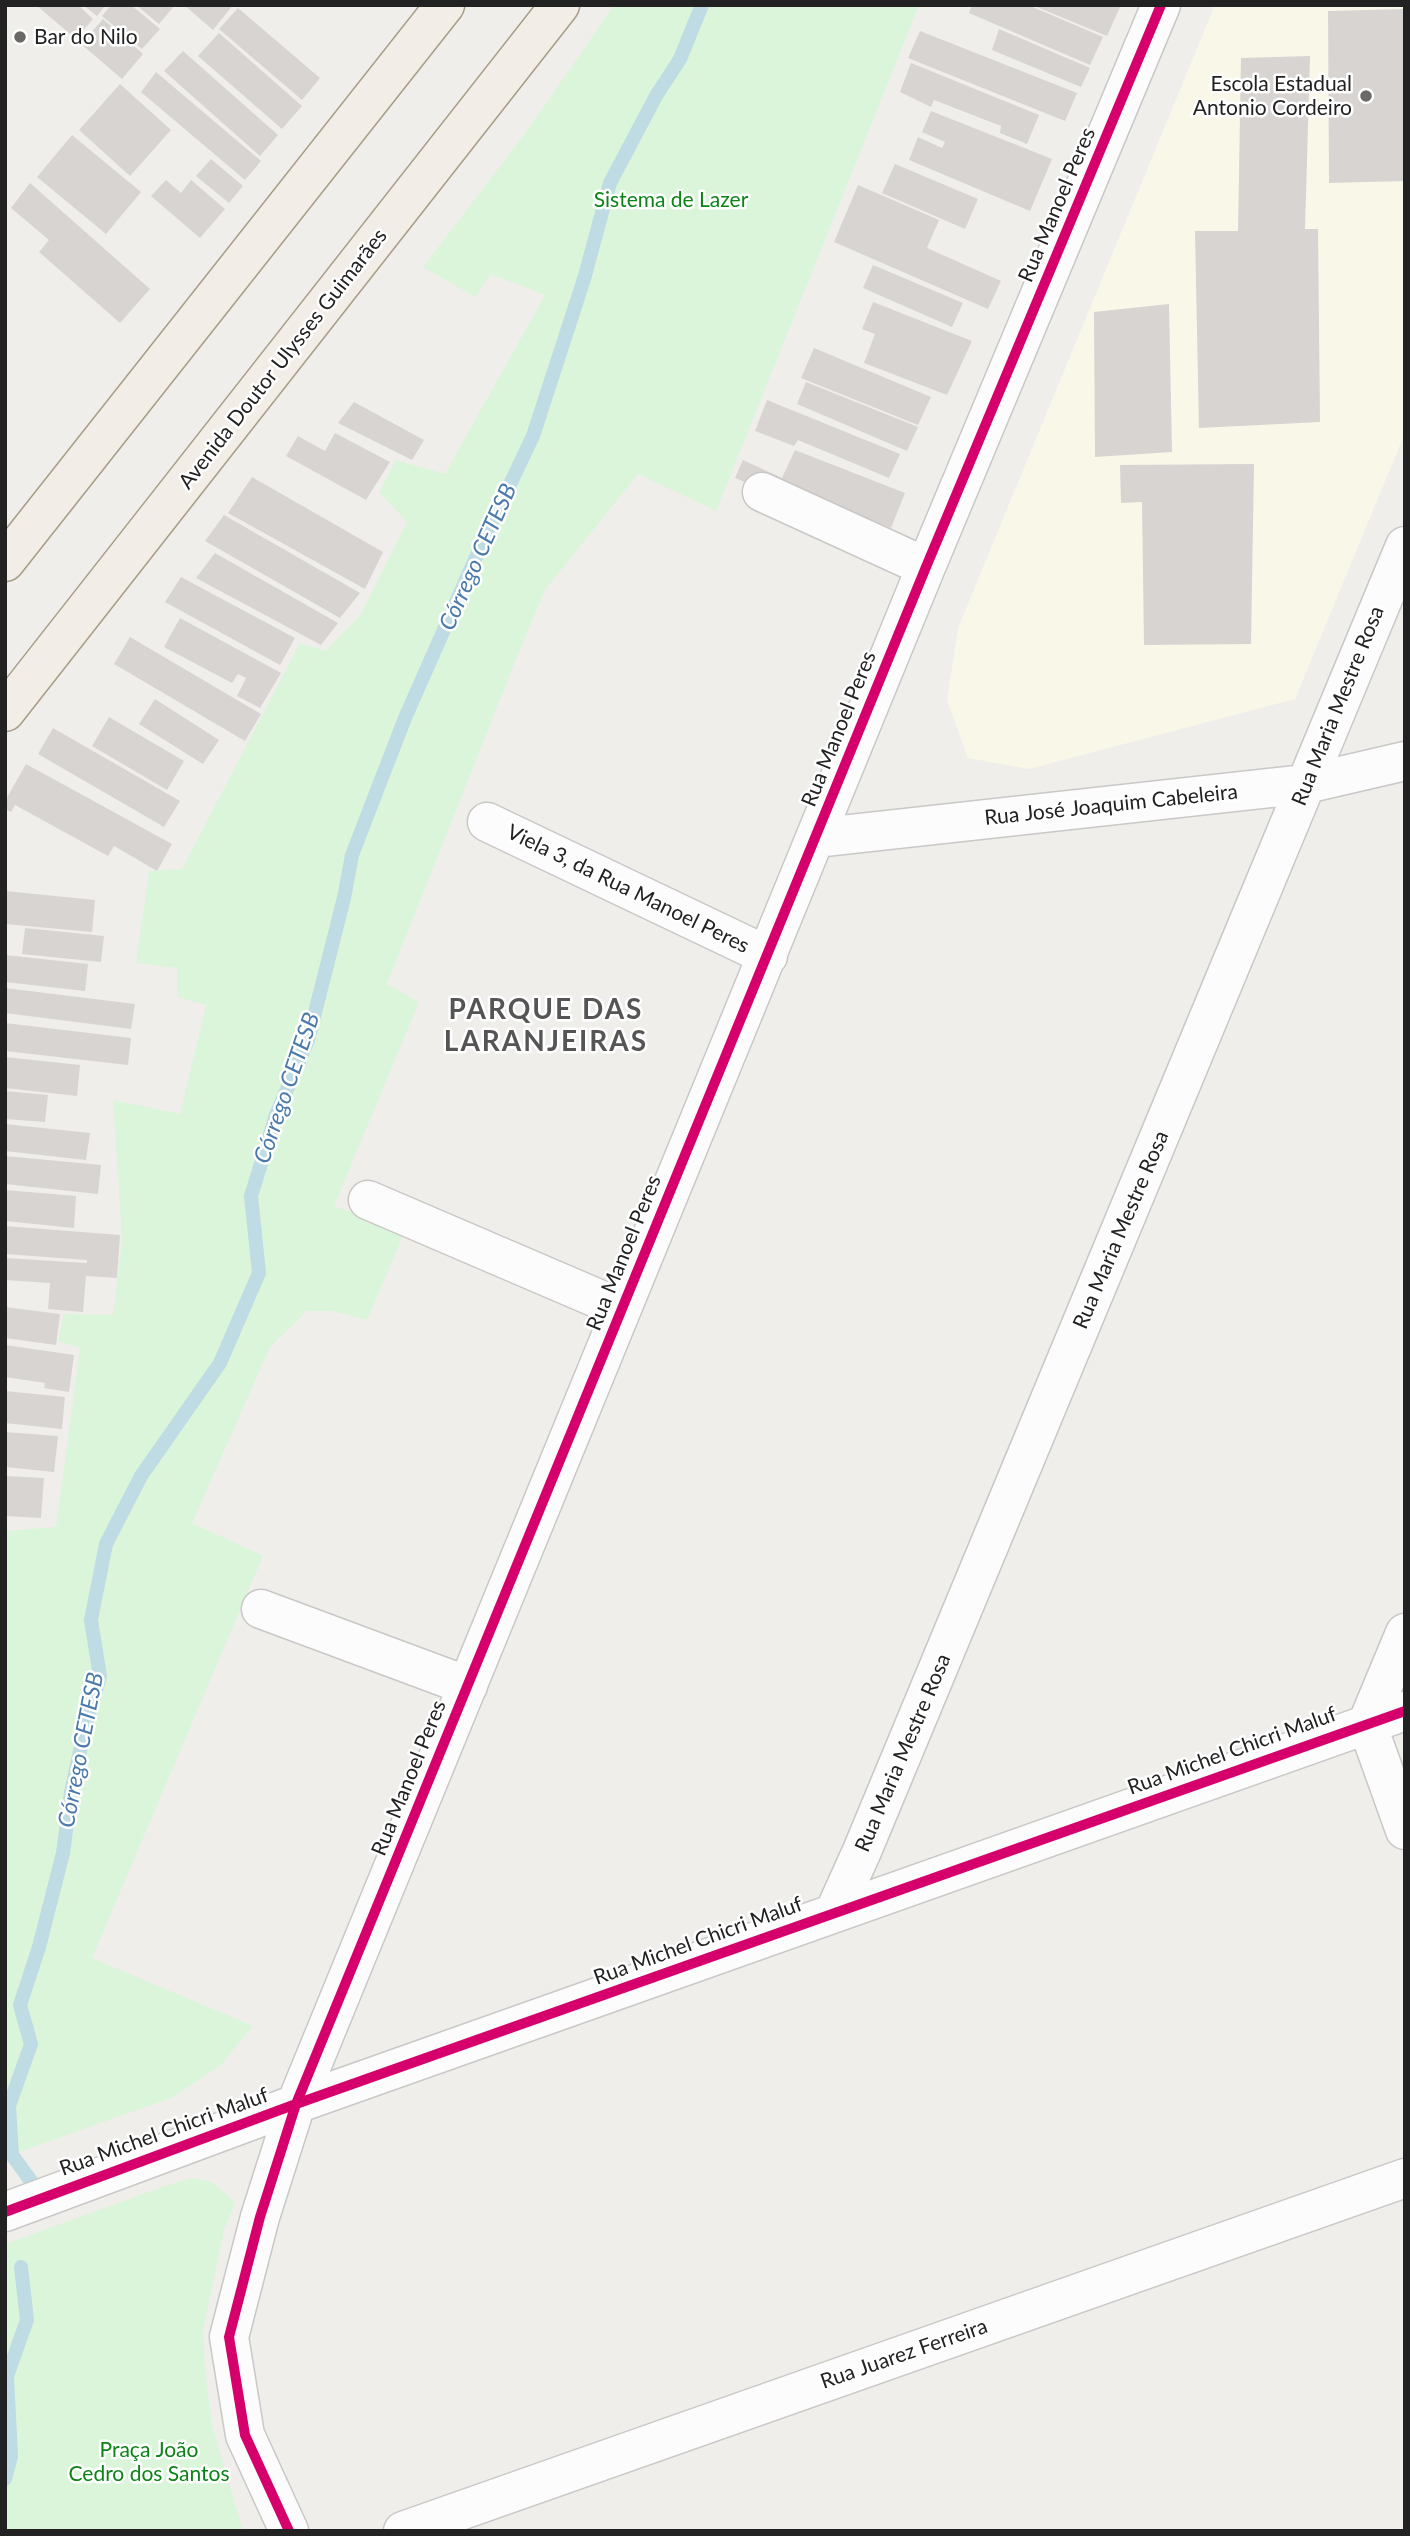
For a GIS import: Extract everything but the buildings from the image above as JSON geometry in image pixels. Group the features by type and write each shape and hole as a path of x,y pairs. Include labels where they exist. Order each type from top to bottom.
{"main road":[{"path":"5,562 445,5"},
{"name":"Avenida Doutor Ulysses Guimarães","path":"5,712 560,5"}],"street":[{"name":"Rua Manoel Peres","path":"289,2531 245,2435 229,2337 260,2217 296,2104 926,567 1161,5"},
{"path":"762,492 926,567"},
{"name":"Rua Maria Mestre Rosa","path":"834,1913 1405,546"},
{"name":"Rua José Joaquim Cabeleira","path":"815,838 1306,784 1405,761"},
{"name":"Viela 3, da Rua Manoel Peres","path":"488,822 768,956"},
{"path":"368,1200 622,1309"},
{"path":"261,1609 468,1686"},
{"path":"1405,1633 1367,1724 1405,1830"},
{"name":"Rua Michel Chicri Maluf","path":"5,2212 296,2104 1405,1711"},
{"name":"Rua Juarez Ferreira","path":"403,2531 1405,2178"}],"shaded area":[{"path":"1215,5 1405,5 1405,433 1295,699 1029,769 968,758 947,700 958,628"}],"green space":[{"name":"Sistema de Lazer","path":"614,5 919,5 716,511 638,474 545,590 387,984 419,1002 334,1206 405,1231 367,1320 333,1311 307,1311 270,1347 192,1523 263,1556 92,1958 253,2026 220,2066 171,2098 5,2157 5,1531 56,1527 80,1348 58,1341 64,1314 113,1315 122,1240 113,1100 180,1114 206,1005 177,997 177,968 136,963 149,871 182,869 300,643 325,651 360,616 407,522 379,492 396,460 445,474 545,295 491,274 475,297 423,267 527,131"},
{"name":"Praça João Cedro dos Santos","path":"192,2178 212,2182 235,2202 224,2231 203,2330 212,2425 243,2531 5,2531 5,2244"}],"waterway":[{"name":"Córrego CETESB","path":"31,2181 12,2155 9,2106 31,2044 20,2005 39,1947 63,1853 71,1793 100,1676 91,1620 106,1544 141,1476 220,1363 259,1273 251,1196 276,1115 308,1040 344,898 352,855 405,718 533,436 584,279 610,183 656,96 680,59 702,5"},
{"name":"Córrego CETESB","path":"5,2479 11,2456 7,2376 27,2320 21,2267"}],"cycle path":[{"path":"289,2531 245,2435 229,2337 260,2217 296,2104 926,567 1161,5"},
{"path":"5,2212 296,2104 1405,1711"}],"place":[{"name":"Bar do Nilo","path":"20,37"},
{"name":"Escola Estadual Antonio Cordeiro","path":"1366,96"}],"district":[{"name":"PARQUE DAS LARANJEIRAS","path":"546,1026"}]}
